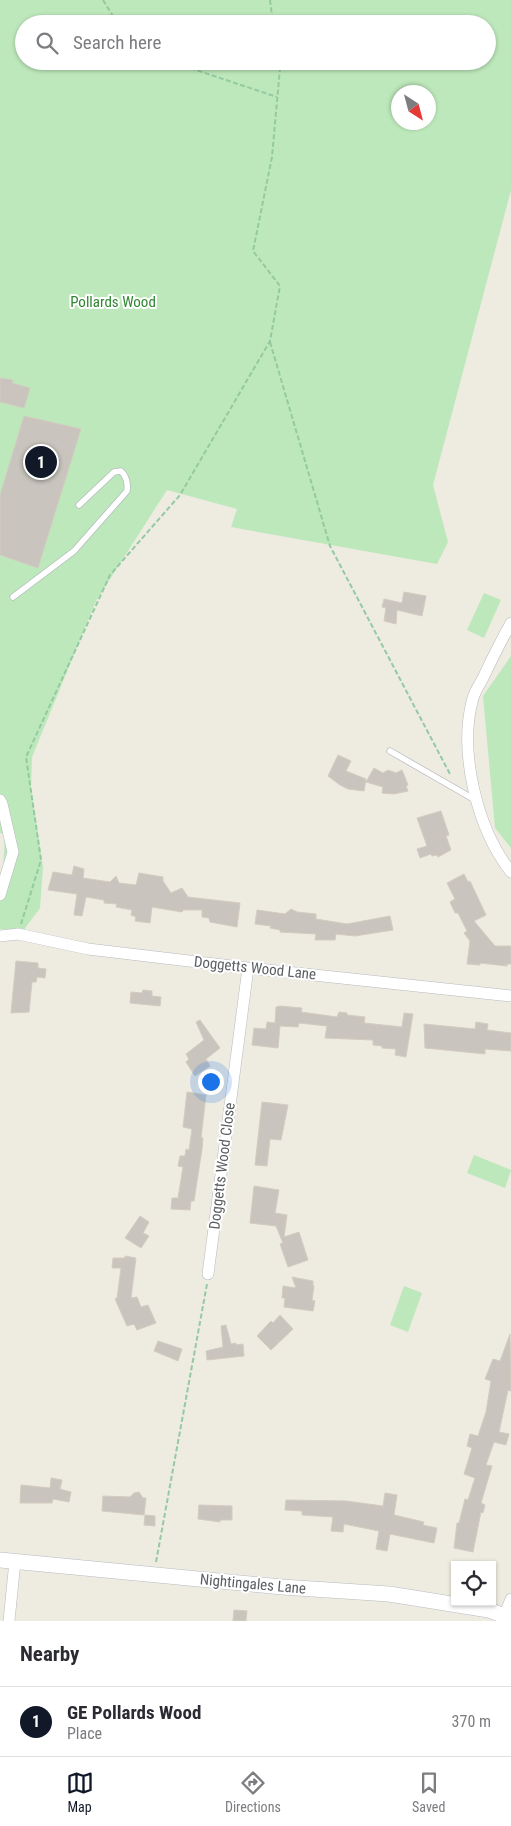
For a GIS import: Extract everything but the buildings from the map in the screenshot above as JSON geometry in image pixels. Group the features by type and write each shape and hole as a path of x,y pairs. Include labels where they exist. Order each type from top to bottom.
{"main road":[{"name":"Nightingales Lane","path":"8,1561 282,1587 389,1594 489,1610 507,1619"}],"street":[{"path":"511,623 474,698 468,738 469,763 477,801 486,827 503,861 511,872"},
{"path":"0,800 13,852 0,895"},
{"name":"Doggetts Wood Lane","path":"0,936 18,934 88,949 511,996"},
{"name":"Doggetts Wood Close","path":"208,1274 248,968"},
{"path":"8,1561 9,1621"},
{"path":"507,1619 511,1599"}],"lane":[{"path":"13,597 74,551 127,492 128,484 125,475 121,471 114,472 79,505"},
{"path":"390,751 477,801"}],"path":[{"path":"103,0 112,15"},
{"path":"270,0 272,15"},
{"path":"196,70 277,97"},
{"path":"18,934 41,860 26,757 110,575 180,494 270,341 280,286 253,251 272,158 278,70"},
{"path":"270,341 330,546 460,792"},
{"path":"154,1574 208,1274"}],"green space":[{"name":"Pollards Wood","path":"0,0 511,0 511,190 433,485 448,542 437,564 231,527 237,509 167,490 96,601 32,757 31,787 43,867 40,908 23,931 0,929 0,879 3,871 5,834 0,833"},
{"path":"484,593 501,600 484,638 467,630"},
{"path":"511,656 511,848 495,828 483,696"},
{"path":"474,1155 511,1170 505,1188 467,1173"},
{"path":"404,1286 422,1293 408,1332 390,1325"}],"place":[{"name":"GE Pollards Wood","path":"41,462"}]}
